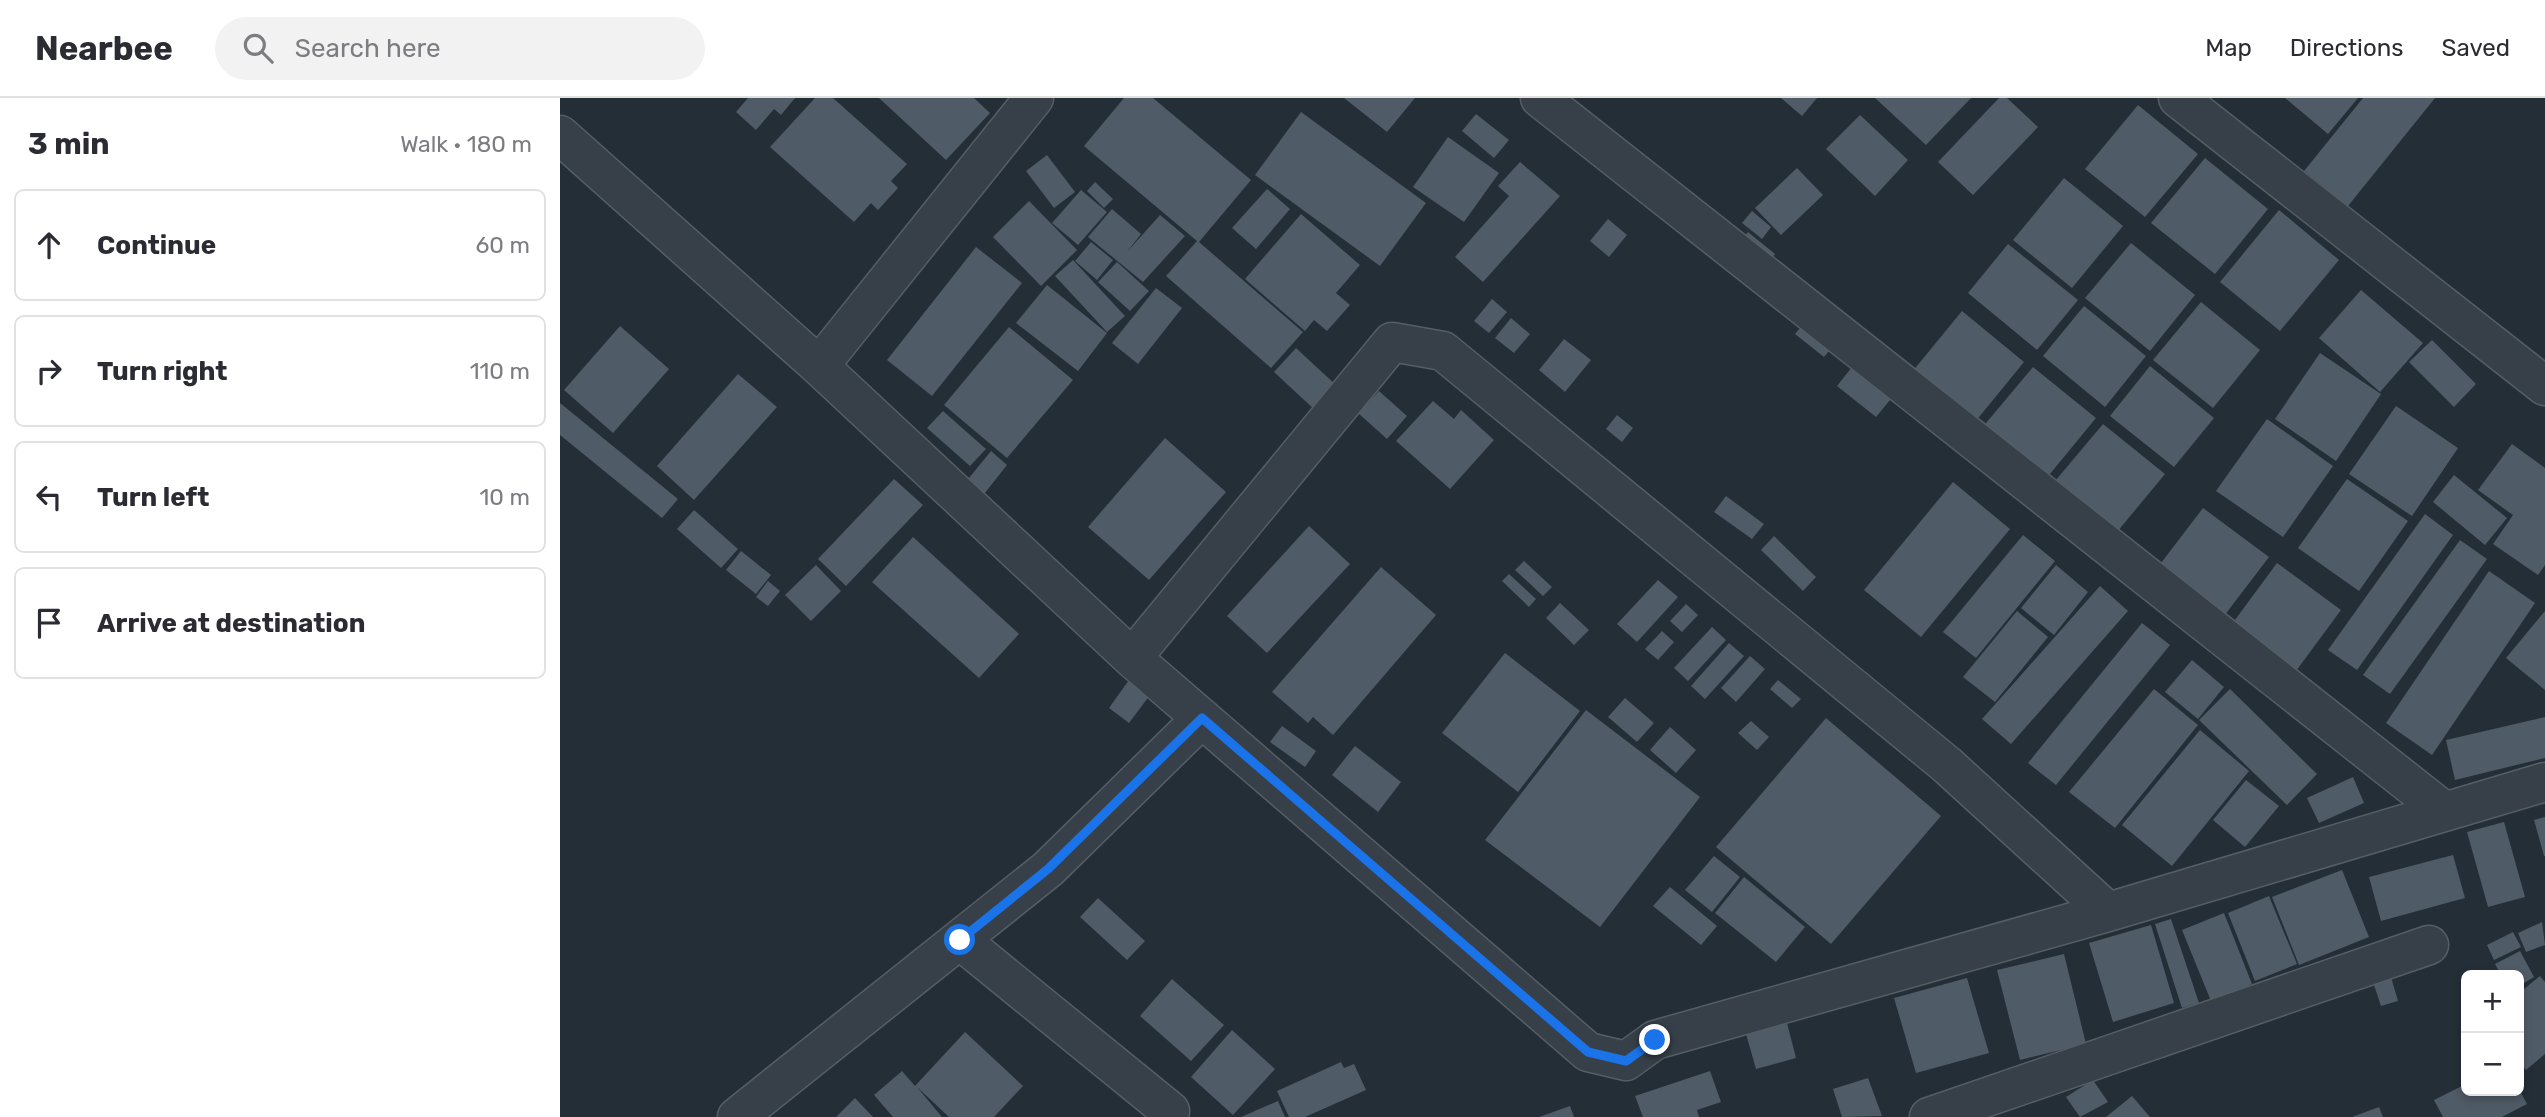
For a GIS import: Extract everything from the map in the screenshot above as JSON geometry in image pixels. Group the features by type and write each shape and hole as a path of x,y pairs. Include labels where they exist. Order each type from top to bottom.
{"street":[{"path":"819,366 1034,98"},
{"path":"1540,98 2444,811"},
{"path":"2178,98 2545,386"},
{"path":"560,135 819,366 1132,658 1588,1052 1626,1061 1655,1040 2108,912 2545,782"},
{"path":"1132,658 1392,342 1443,351 1947,765 2108,912"},
{"path":"737,1117 1048,869 1202,718"},
{"path":"960,940 1170,1111"},
{"path":"1929,1117 2429,945"}],"building":[{"path":"748,98 795,98 781,115 774,109 756,130 736,112"},
{"path":"815,98 833,98 907,164 891,181 898,188 878,210 871,203 854,222 770,147"},
{"path":"879,98 974,98 990,113 946,160"},
{"path":"1124,98 1153,98 1251,180 1199,242 1303,332 1271,368 1166,276 1197,241 1084,146"},
{"path":"1344,98 1415,98 1387,132"},
{"path":"1781,98 1817,98 1802,116"},
{"path":"1875,98 1971,98 1926,145"},
{"path":"1999,98 2007,98 2038,127 1973,195 1938,162"},
{"path":"2285,98 2358,98 2328,134"},
{"path":"2363,98 2435,98 2348,206 2304,171"},
{"path":"2138,105 2198,154 2145,217 2085,169"},
{"path":"1301,112 1426,203 1380,266 1255,175"},
{"path":"1476,114 1509,140 1494,158 1462,131"},
{"path":"1860,115 1908,160 1875,196 1826,149"},
{"path":"1448,137 1499,173 1464,222 1413,187"},
{"path":"1047,155 1075,192 1054,208 1026,171"},
{"path":"2205,158 2268,209 2215,274 2151,223"},
{"path":"1520,162 1560,196 1483,282 1455,257 1509,196 1498,186"},
{"path":"1797,168 1823,195 1781,235 1755,208"},
{"path":"2064,178 2123,226 2072,288 2013,240"},
{"path":"1095,182 1113,199 1104,208 1087,191"},
{"path":"1267,189 1290,209 1256,249 1232,228"},
{"path":"1081,190 1107,212 1078,245 1052,223"},
{"path":"1029,201 1077,250 1041,286 993,237"},
{"path":"1112,209 1141,234 1127,252 1160,215 1185,236 1143,282 1088,237"},
{"path":"2279,210 2339,260 2280,331 2220,282"},
{"path":"1752,211 1771,227 1762,239 1742,223"},
{"path":"1301,214 1360,265 1336,293 1350,305 1327,331 1314,320 1305,331 1245,279"},
{"path":"1608,219 1627,235 1609,257 1590,241"},
{"path":"1748,232 1775,254 1764,269 1737,247"},
{"path":"1091,242 1113,260 1097,280 1075,261"},
{"path":"2131,243 2195,295 2150,351 2085,298"},
{"path":"2008,244 2078,300 2037,350 1968,293"},
{"path":"976,247 1022,283 932,396 887,360"},
{"path":"1073,260 1125,316 1107,332 1055,276"},
{"path":"1117,262 1149,291 1130,311 1098,282"},
{"path":"1047,285 1107,333 1078,371 1016,323"},
{"path":"1156,288 1182,308 1138,364 1112,343"},
{"path":"2361,290 2423,343 2380,392 2319,338"},
{"path":"1492,299 1507,312 1489,333 1474,321"},
{"path":"2201,302 2260,350 2213,408 2153,360"},
{"path":"2084,306 2146,356 2105,407 2043,356"},
{"path":"1962,311 2024,362 1975,422 1912,372"},
{"path":"1810,316 1839,339 1824,357 1795,334"},
{"path":"1511,318 1530,334 1514,353 1495,338"},
{"path":"620,326 669,369 613,433 564,390"},
{"path":"1009,327 1073,380 1007,458 944,405"},
{"path":"1564,339 1591,360 1565,392 1539,370"},
{"path":"2432,340 2476,384 2454,407 2409,362"},
{"path":"1296,348 1338,387 1316,411 1274,372"},
{"path":"2320,353 2381,394 2336,461 2275,419"},
{"path":"1856,362 1895,394 1876,417 1837,386"},
{"path":"2150,366 2214,418 2174,467 2110,416"},
{"path":"2033,367 2096,418 2045,480 1981,429"},
{"path":"738,374 777,407 694,500 657,466"},
{"path":"1379,391 1407,416 1387,439 1358,413"},
{"path":"1433,401 1454,419 1461,410 1494,440 1450,489 1396,441"},
{"path":"560,403 678,499 662,518 560,435"},
{"path":"2396,406 2458,448 2412,516 2349,474"},
{"path":"943,411 986,449 970,466 927,428"},
{"path":"1617,415 1633,428 1622,442 1606,429"},
{"path":"2267,419 2333,466 2283,537 2216,491"},
{"path":"2103,424 2165,474 2112,538 2050,487"},
{"path":"1165,438 1226,492 1149,580 1088,527"},
{"path":"2512,444 2545,468 2545,565 2538,575 2493,544 2513,515 2478,490"},
{"path":"991,451 1007,465 977,503 960,489"},
{"path":"2454,475 2507,518 2485,545 2433,502"},
{"path":"894,479 923,505 846,586 818,559"},
{"path":"2347,479 2408,521 2359,591 2298,548"},
{"path":"1953,482 2010,529 1921,637 1864,590"},
{"path":"1726,496 1764,524 1752,539 1714,512"},
{"path":"2203,508 2269,557 2224,616 2158,567"},
{"path":"694,510 738,549 721,568 677,529"},
{"path":"2425,514 2453,535 2357,670 2328,650"},
{"path":"1309,526 1350,564 1267,653 1227,616"},
{"path":"2023,535 2055,561 1976,658 1943,632"},
{"path":"1774,536 1816,577 1803,591 1761,550"},
{"path":"913,537 1019,634 979,678 872,582"},
{"path":"2460,540 2487,559 2390,694 2363,675"},
{"path":"741,551 771,575 756,594 726,570"},
{"path":"1524,561 1552,587 1543,596 1515,570"},
{"path":"2277,563 2341,610 2296,671 2232,624"},
{"path":"816,565 841,591 811,621 785,595"},
{"path":"2056,565 2088,592 2054,635 2021,608"},
{"path":"1381,567 1436,615 1333,735 1313,717 1308,723 1272,692"},
{"path":"2489,571 2535,603 2432,755 2386,723"},
{"path":"1509,574 1536,599 1529,607 1502,581"},
{"path":"1658,580 1678,597 1637,642 1617,624"},
{"path":"768,581 780,591 768,606 756,597"},
{"path":"2100,586 2128,611 2011,744 1982,719"},
{"path":"1560,603 1589,630 1574,645 1546,618"},
{"path":"1686,604 1698,615 1682,632 1670,621"},
{"path":"2017,611 2048,637 1995,702 1963,677"},
{"path":"2545,611 2545,690 2506,658"},
{"path":"2142,623 2170,645 2056,785 2028,763"},
{"path":"1712,627 1726,640 1688,681 1674,668"},
{"path":"1662,631 1674,642 1658,660 1645,649"},
{"path":"1729,643 1744,656 1705,699 1691,686"},
{"path":"1505,653 1580,711 1518,792 1442,733"},
{"path":"1750,656 1765,669 1736,702 1721,688"},
{"path":"2192,660 2224,687 2198,719 2165,692"},
{"path":"1129,680 1150,695 1129,723 1109,708"},
{"path":"1778,680 1801,699 1792,708 1770,689"},
{"path":"2154,689 2198,725 2115,828 2069,792"},
{"path":"2230,689 2317,774 2287,805 2199,720"},
{"path":"1625,698 1654,723 1637,742 1608,717"},
{"path":"1586,710 1700,797 1600,927 1485,840"},
{"path":"2545,717 2545,758 2455,780 2446,740"},
{"path":"1826,718 1941,816 1831,944 1716,847"},
{"path":"1751,721 1769,737 1757,750 1738,733"},
{"path":"1282,726 1316,751 1305,767 1270,742"},
{"path":"1670,727 1696,750 1676,773 1650,750"},
{"path":"2200,730 2249,771 2172,866 2122,825"},
{"path":"1355,746 1401,782 1378,812 1332,775"},
{"path":"2353,777 2364,803 2319,823 2307,798"},
{"path":"2246,780 2279,806 2245,847 2213,820"},
{"path":"2545,817 2545,856 2544,856 2534,820"},
{"path":"2504,822 2525,897 2488,907 2467,832"},
{"path":"2453,855 2465,898 2381,921 2369,877"},
{"path":"1714,856 1740,877 1712,912 1685,890"},
{"path":"2342,870 2369,937 2299,965 2272,897"},
{"path":"1744,877 1805,927 1776,962 1715,913"},
{"path":"1670,887 1717,926 1701,945 1653,906"},
{"path":"2269,896 2297,964 2255,981 2228,913"},
{"path":"1098,898 1145,941 1127,960 1080,917"},
{"path":"2224,913 2252,984 2211,1001 2182,930"},
{"path":"2171,919 2199,1003 2182,1008 2155,924"},
{"path":"2542,922 2545,945 2526,952 2518,933"},
{"path":"2151,925 2174,1003 2113,1022 2089,943"},
{"path":"2513,932 2521,947 2494,960 2487,945"},
{"path":"2520,951 2534,977 2524,983 2524,970 2498,970 2495,964"},
{"path":"2064,954 2086,1044 2020,1060 1997,970"},
{"path":"2540,976 2545,982 2545,1054 2526,1070 2524,1067 2524,989"},
{"path":"2391,977 2398,1001 2381,1006 2373,982"},
{"path":"1967,978 1989,1053 1916,1073 1894,998"},
{"path":"1172,979 1224,1025 1191,1061 1140,1016"},
{"path":"1787,1023 1796,1058 1756,1069 1746,1034"},
{"path":"1232,1030 1275,1069 1233,1115 1191,1077"},
{"path":"965,1032 1023,1086 994,1117 949,1117 917,1087 942,1117 893,1117 874,1095 902,1071 915,1086"},
{"path":"1341,1062 1344,1068 1354,1064 1366,1090 1305,1117 1289,1117 1277,1091"},
{"path":"1710,1071 1721,1102 1697,1110 1699,1117 1643,1117 1635,1096"},
{"path":"1868,1078 1882,1116 1842,1117 1833,1089"},
{"path":"2093,1080 2108,1102 2080,1117 2066,1097"},
{"path":"2461,1086 2461,1096 2523,1096 2527,1104 2502,1117 2443,1117 2434,1100"},
{"path":"2132,1096 2150,1117 2106,1117"},
{"path":"855,1098 873,1117 836,1117"},
{"path":"1278,1101 1285,1117 1241,1117"},
{"path":"1570,1106 1574,1117 1539,1117"},
{"path":"2379,1107 2383,1117 2352,1117"}],"route":[{"path":"960,940 1048,869 1202,718 1588,1052 1626,1061 1655,1040"}]}
